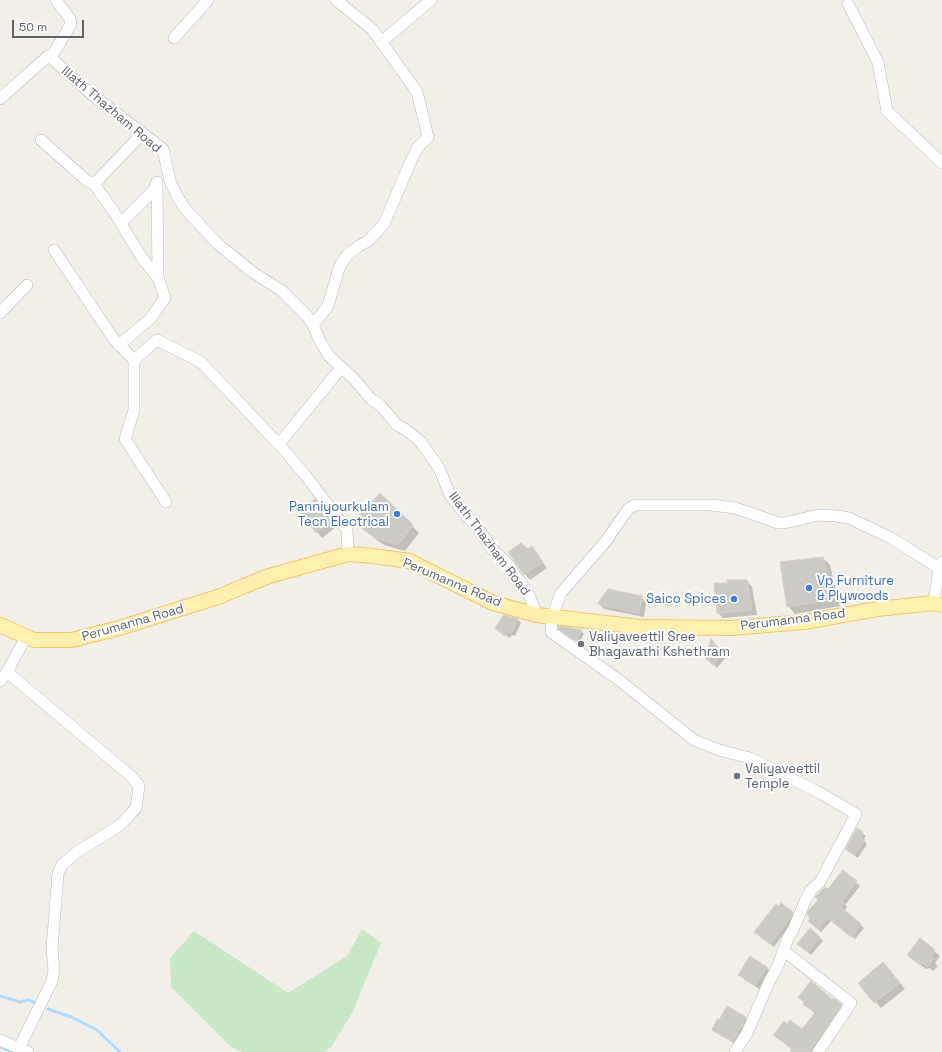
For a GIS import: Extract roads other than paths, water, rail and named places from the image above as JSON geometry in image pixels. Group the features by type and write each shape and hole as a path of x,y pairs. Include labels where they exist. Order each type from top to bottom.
{"main road":[{"name":"Perumanna Road","path":"0,625 34,640 72,640 119,628 221,596 269,576 348,554 374,556 409,562 493,603 537,616 640,628 731,628 804,622 877,609 938,604"}],"street":[{"name":"Illath Thazham Road","path":"56,0 70,19 71,24 51,58 90,93 163,149 172,186 186,210 218,244 282,291 307,316 329,356 353,378 372,400 380,405 396,424 420,441 444,476 450,495 477,527 493,550 506,562 529,595 537,616"},
{"path":"174,38 208,0"},
{"path":"313,325 328,306 339,268 348,255 368,241 384,224 418,147 428,137 417,92 372,29 336,0"},
{"path":"381,42 431,0"},
{"path":"848,4 878,62 886,111 942,163"},
{"path":"0,98 48,56"},
{"path":"94,184 142,134"},
{"path":"41,140 86,180 94,184 121,223 142,258 158,278"},
{"path":"121,223 153,191 166,165"},
{"path":"119,345 150,319 165,298 158,278 157,182"},
{"path":"54,250 113,338 134,360 134,410 125,439 166,502"},
{"path":"0,313 26,285"},
{"path":"134,360 157,340 201,362 279,444 306,476 347,530 348,554"},
{"path":"279,444 341,368"},
{"path":"735,1052 747,1032 769,982 777,968 788,938 805,901 811,890 820,882 856,814 820,793 750,758 719,750 694,740 619,680 551,632 552,617 561,593 606,541 628,509 635,505 712,505 735,508 778,523 786,523 818,515 849,518 941,564 938,604"},
{"path":"0,1040 24,1050 52,981 54,970 53,940 58,874 62,865 76,852 119,826 129,816 136,808 139,786 132,777 3,676 26,637"},
{"path":"784,951 851,1003 818,1052"}],"waterway":[{"path":"0,996 20,1002 28,1000 36,1003"},
{"path":"48,1009 71,1017 97,1030 120,1052"},
{"path":"0,1047 13,1052"}],"place":[{"name":"Panniyourkulam Tecn Electrical","path":"397,514"},
{"name":"Vp Furniture & Plywoods","path":"809,588"},
{"name":"Saico Spices","path":"734,599"},
{"name":"Valiyaveettil Sree Bhagavathi Kshethram","path":"581,644"},
{"name":"Valiyaveettil Temple","path":"737,776"}]}
